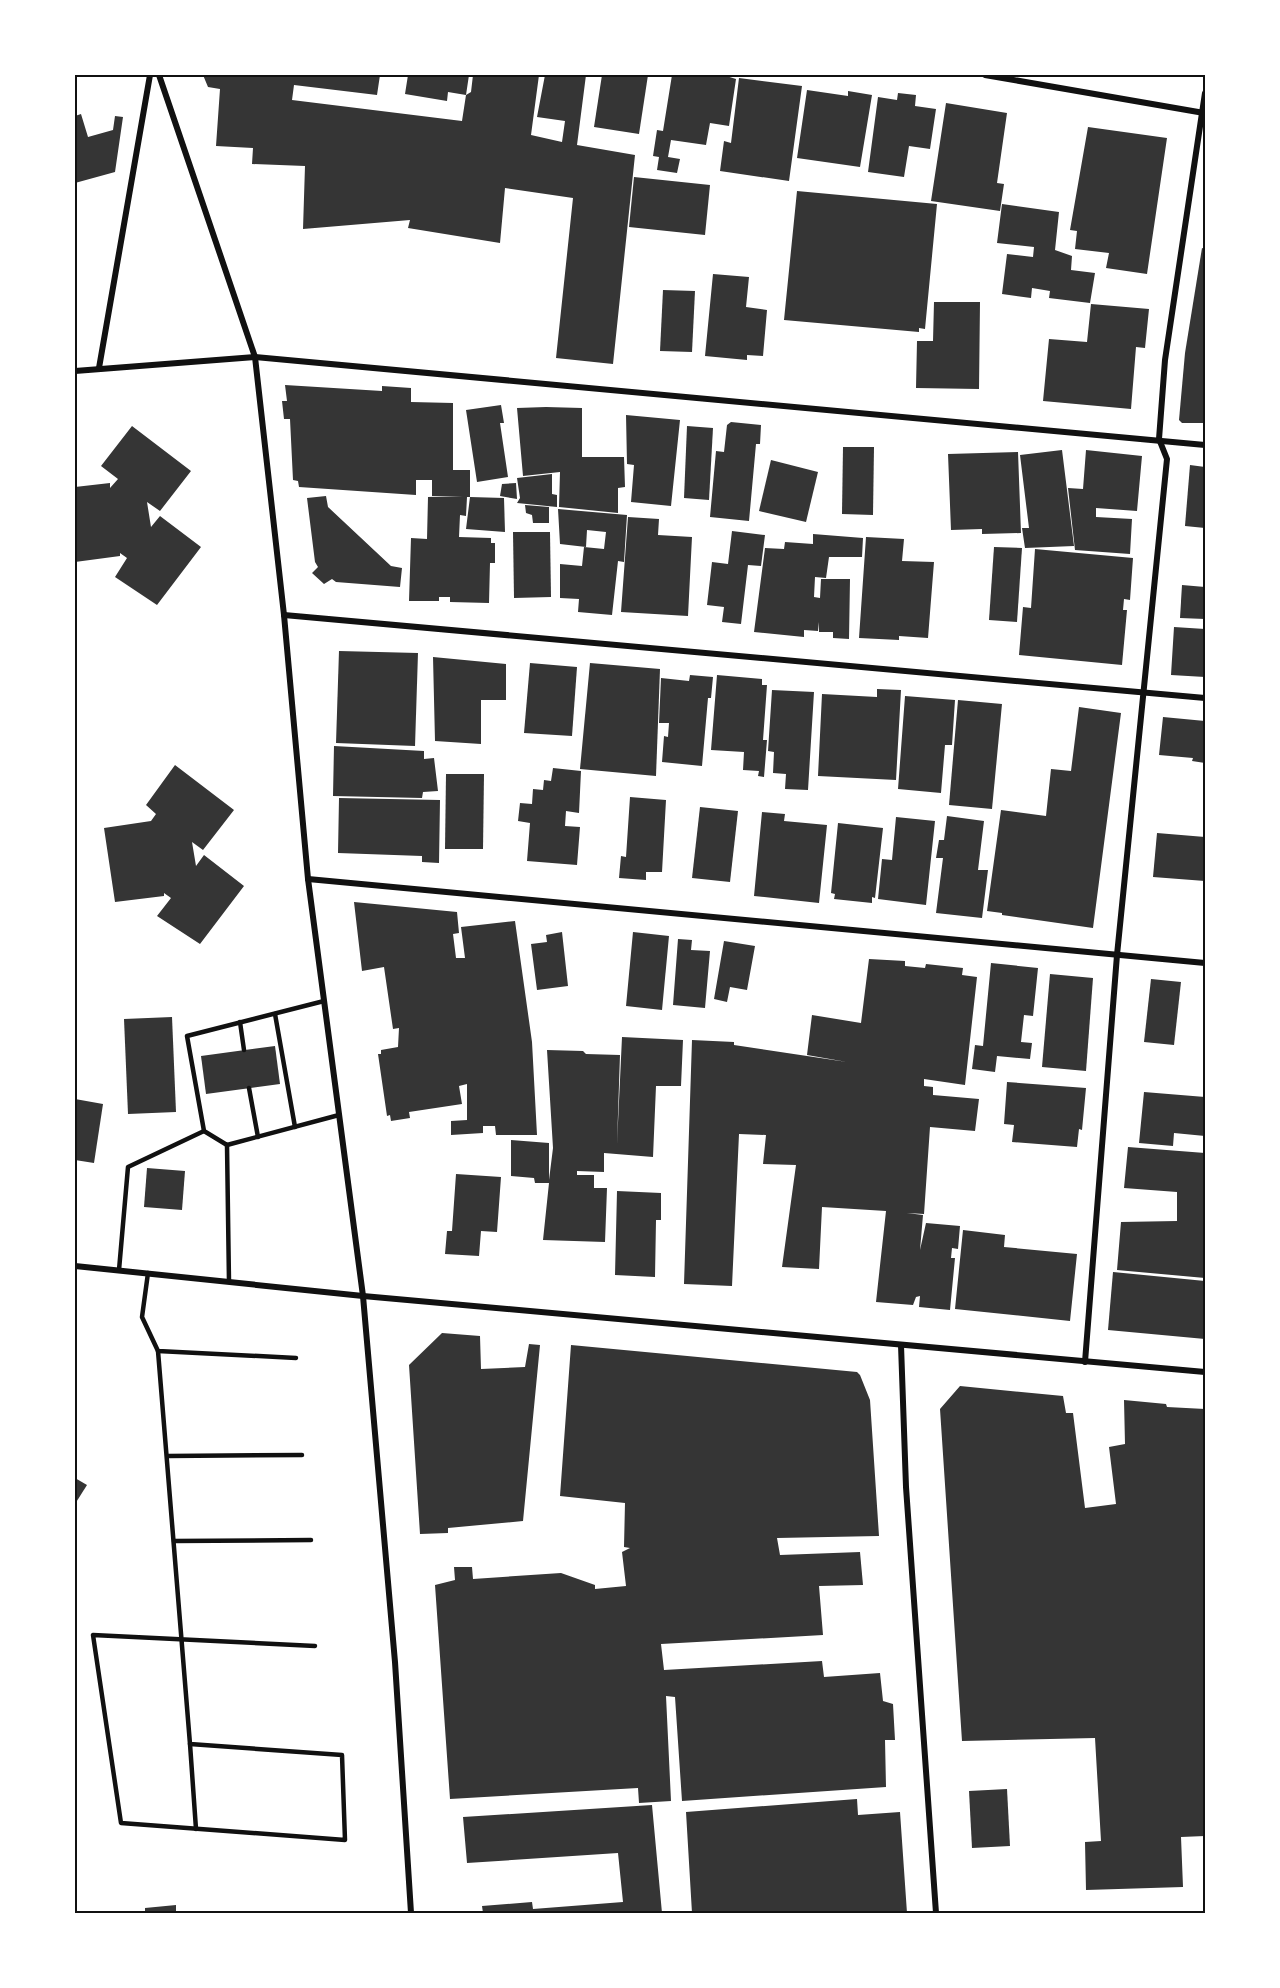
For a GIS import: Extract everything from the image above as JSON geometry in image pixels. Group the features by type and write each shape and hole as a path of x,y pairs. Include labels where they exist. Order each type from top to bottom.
{"street":[{"path":"99,368 150,75"},
{"path":"159,75 255,357 284,615 308,879 363,1296 394,1662 411,1913"},
{"path":"985,75 1024,78 1203,113"},
{"path":"1085,1362 1117,955 1167,459 1160,439 1165,360 1205,93"},
{"path":"75,371 255,357 921,420 1160,439 1205,445"},
{"path":"284,615 1205,698"},
{"path":"308,879 1205,963"},
{"path":"75,1266 363,1296 1205,1372"},
{"path":"901,1346 906,1487 936,1913"}],"lane":[{"path":"324,1001 187,1036 204,1131 226,1145 339,1115"},
{"path":"275,1014 295,1127"},
{"path":"240,1022 244,1050"},
{"path":"249,1088 258,1137"},
{"path":"120,1270 128,1167 204,1131"},
{"path":"226,1145 228,1282"},
{"path":"148,1273 142,1317 158,1351 183,1640 196,1829"},
{"path":"158,1351 296,1358"},
{"path":"168,1456 302,1455"},
{"path":"174,1541 311,1540"},
{"path":"190,1744 342,1755 345,1840 121,1823 93,1635 315,1646"}],"building":[{"path":"203,75 380,75 377,95 294,85 292,100 462,121 466,95 471,92 473,75 539,75 531,135 562,142 565,121 537,117 545,75 586,75 577,145 635,155 613,364 556,358 573,198 505,188 500,243 408,228 410,220 303,229 305,166 252,164 253,148 216,146 220,89 208,87"},
{"path":"408,75 469,75 466,95 448,92 447,101 405,94"},
{"path":"602,75 648,75 639,134 594,127"},
{"path":"672,75 723,75 736,79 729,126 710,123 706,145 671,140 668,157 680,159 677,173 657,170 659,157 653,156 657,130 663,131"},
{"path":"739,78 802,86 789,181 720,171 724,141 731,143"},
{"path":"807,90 848,96 848,91 872,95 860,167 797,158"},
{"path":"898,93 916,95 915,106 936,109 930,149 909,146 904,177 868,172 878,97 897,100"},
{"path":"946,103 1007,113 997,183 1004,184 1000,211 931,201"},
{"path":"81,114 88,137 113,130 115,116 123,117 115,172 75,183 75,116"},
{"path":"1088,127 1167,138 1147,274 1106,268 1109,253 1075,249 1077,231 1070,230"},
{"path":"634,177 710,185 705,235 629,227"},
{"path":"797,191 937,204 925,329 919,328 919,332 784,320"},
{"path":"1002,204 1059,212 1055,250 1072,256 1071,270 1095,273 1090,303 1049,298 1050,291 1032,288 1031,298 1002,294 1007,254 1033,257 1034,247 997,243"},
{"path":"1202,248 1205,249 1205,423 1182,423 1179,420 1185,353"},
{"path":"713,274 749,277 746,307 767,310 763,356 747,355 747,360 705,356"},
{"path":"663,290 695,291 692,352 660,351"},
{"path":"934,302 980,302 979,389 916,388 917,341 933,341"},
{"path":"1091,304 1149,309 1145,348 1136,347 1131,409 1043,401 1049,339 1087,342"},
{"path":"285,385 382,391 382,386 411,388 411,402 453,403 453,470 470,470 470,497 467,497 466,516 460,515 459,537 491,538 491,543 495,543 495,563 490,563 489,603 450,602 450,597 439,597 439,601 409,601 411,538 427,539 428,497 463,496 432,496 432,480 416,480 416,495 299,487 298,481 293,480 290,419 284,419 282,401 287,401"},
{"path":"501,405 504,423 500,423 508,477 477,482 466,410"},
{"path":"517,408 582,408 582,457 624,457 625,487 618,488 618,513 559,507 560,472 523,476"},
{"path":"626,415 680,420 671,506 631,502 634,465 627,464"},
{"path":"731,422 761,425 760,444 756,444 749,521 710,517 716,451 724,452 727,425"},
{"path":"132,426 191,471 160,511 147,502 151,527 160,516 201,547 157,605 115,577 127,558 120,553 120,556 75,562 75,487 110,483 110,488 118,479 101,466"},
{"path":"687,426 713,428 709,500 684,498"},
{"path":"843,447 874,447 873,515 842,514"},
{"path":"1062,450 1074,546 1025,548 1022,528 1029,528 1020,455"},
{"path":"1086,450 1142,456 1137,511 1096,508 1096,517 1132,519 1130,554 1075,550 1068,488 1083,489"},
{"path":"1018,452 1021,533 982,534 982,529 951,530 948,454"},
{"path":"771,460 818,472 806,522 759,511"},
{"path":"1190,465 1205,467 1205,528 1185,526"},
{"path":"552,474 552,494 557,495 557,507 517,503 520,498 517,478"},
{"path":"516,483 517,499 500,496 502,484"},
{"path":"326,496 328,507 391,566 402,568 400,587 336,582 332,579 324,584 312,573 318,567 315,562 307,498"},
{"path":"470,497 504,498 505,532 466,529"},
{"path":"525,505 549,507 549,523 533,523 532,515 526,513"},
{"path":"558,509 627,515 624,562 618,561 612,615 578,612 579,599 560,598 560,564 582,566 584,547 604,549 606,532 587,530 586,547 560,544"},
{"path":"628,517 659,519 658,535 692,537 688,616 621,612"},
{"path":"732,531 765,535 761,566 748,565 741,624 722,622 724,607 707,605 712,562 728,564"},
{"path":"513,532 550,532 551,597 514,598"},
{"path":"813,534 863,538 862,557 829,557 826,578 815,577 814,597 820,598 821,579 850,579 849,639 833,638 833,632 819,632 819,622 818,631 804,630 804,637 754,632 765,548 784,549 785,542 813,544"},
{"path":"866,537 904,539 902,561 934,562 928,638 899,636 899,640 859,638"},
{"path":"994,547 1022,548 1017,622 989,620"},
{"path":"1035,549 1133,558 1130,600 1124,599 1123,610 1127,610 1122,665 1019,655 1023,607 1031,608"},
{"path":"1182,585 1205,587 1205,619 1180,618"},
{"path":"1174,627 1205,629 1205,677 1171,675"},
{"path":"339,651 418,653 415,746 336,743"},
{"path":"433,657 506,664 506,700 481,700 481,744 435,741"},
{"path":"530,663 577,667 572,736 524,733"},
{"path":"590,663 660,669 656,776 580,769"},
{"path":"690,675 713,677 711,698 708,698 702,766 662,762 664,736 668,737 669,723 659,723 661,678 689,681"},
{"path":"717,675 762,679 762,685 767,685 763,740 767,740 764,777 758,776 759,771 743,770 744,752 711,750"},
{"path":"877,689 901,690 896,780 818,776 822,694 877,697"},
{"path":"772,690 814,692 808,790 785,789 786,774 773,773 774,752 768,751"},
{"path":"905,696 955,700 952,745 945,745 941,793 898,789"},
{"path":"958,700 1002,704 992,809 949,805"},
{"path":"1079,707 1121,713 1093,928 987,911 1001,810 1046,816 1051,769 1071,771"},
{"path":"1163,717 1205,721 1205,763 1192,761 1193,758 1159,755"},
{"path":"334,746 424,751 424,759 434,758 438,791 423,792 422,798 333,796"},
{"path":"175,765 234,810 203,850 192,842 196,866 204,855 244,886 200,944 157,916 171,898 164,893 164,896 115,902 104,828 151,821 156,814 146,805"},
{"path":"553,768 581,771 579,813 566,811 565,826 580,827 577,865 527,861 530,823 518,821 520,803 532,804 533,789 543,790 544,780 551,781"},
{"path":"446,774 484,774 483,849 445,849"},
{"path":"630,797 666,800 662,872 646,872 646,880 619,878 621,856 626,857"},
{"path":"339,798 440,800 439,863 422,862 422,856 338,853"},
{"path":"700,807 738,811 730,882 692,878"},
{"path":"762,812 785,814 784,821 827,825 819,903 754,896"},
{"path":"947,816 984,821 978,870 988,870 982,918 936,913 943,858 936,858 939,840 944,840"},
{"path":"896,817 935,821 926,905 878,899 882,859 892,860"},
{"path":"838,823 883,828 875,898 872,897 872,903 834,899 835,894 831,893"},
{"path":"1157,833 1205,837 1205,881 1153,877"},
{"path":"354,902 457,912 459,933 453,934 456,958 465,958 461,927 515,921 532,1042 537,1135 496,1135 495,1126 483,1126 483,1133 451,1135 451,1121 467,1120 467,1084 459,1086 462,1104 409,1112 410,1118 391,1121 390,1115 387,1116 378,1054 381,1054 381,1050 398,1047 399,1028 393,1029 384,967 362,971"},
{"path":"562,932 568,986 537,990 531,944 547,942 546,935"},
{"path":"633,932 669,936 662,1010 626,1006"},
{"path":"678,939 692,940 691,950 710,951 705,1008 673,1005"},
{"path":"724,941 755,946 747,990 730,987 727,1002 714,999"},
{"path":"869,959 905,961 905,966 925,968 926,964 963,968 962,975 977,977 965,1085 924,1079 924,1086 933,1087 933,1095 979,1099 975,1131 930,1127 924,1214 907,1213 923,1215 920,1250 926,1223 960,1226 958,1249 952,1248 951,1258 955,1258 950,1310 919,1307 920,1296 916,1297 913,1305 876,1302 886,1211 822,1207 819,1269 782,1267 796,1165 763,1164 766,1135 739,1134 732,1286 684,1284 692,1040 734,1042 734,1045 847,1062 807,1055 812,1015 861,1023"},
{"path":"991,963 1038,968 1033,1016 1024,1015 1021,1042 1032,1043 1030,1059 997,1056 995,1072 972,1069 975,1045 983,1046"},
{"path":"1050,974 1093,978 1086,1071 1042,1067"},
{"path":"1151,979 1181,982 1174,1045 1144,1042"},
{"path":"172,1017 176,1112 128,1114 124,1019"},
{"path":"622,1037 683,1040 681,1086 656,1086 653,1157 604,1153 604,1172 577,1171 577,1175 594,1175 594,1188 607,1188 605,1242 543,1240 549,1183 535,1183 534,1178 511,1176 511,1140 549,1143 549,1180 553,1148 547,1050 583,1051 586,1054 620,1055 617,1144"},
{"path":"275,1046 280,1084 206,1094 201,1056"},
{"path":"1007,1082 1086,1088 1082,1130 1079,1129 1077,1147 1012,1142 1014,1125 1004,1124"},
{"path":"1144,1092 1205,1097 1205,1136 1174,1133 1173,1146 1139,1143"},
{"path":"75,1099 103,1104 94,1163 75,1160"},
{"path":"1128,1147 1205,1153 1205,1278 1117,1270 1121,1222 1177,1221 1177,1192 1124,1188"},
{"path":"147,1168 185,1171 182,1210 144,1207"},
{"path":"456,1174 501,1177 497,1232 481,1231 479,1256 445,1254 447,1231 452,1231"},
{"path":"617,1191 661,1193 661,1220 656,1220 655,1277 615,1275"},
{"path":"963,1230 1005,1235 1004,1247 1077,1254 1070,1321 955,1309"},
{"path":"1113,1272 1205,1281 1205,1339 1108,1330"},
{"path":"442,1333 480,1336 481,1369 525,1367 529,1344 540,1345 523,1521 448,1528 448,1533 420,1534 409,1365"},
{"path":"571,1345 857,1372 860,1375 870,1400 879,1536 777,1538 780,1555 860,1552 863,1585 819,1586 823,1635 661,1644 664,1670 822,1661 824,1677 880,1673 883,1701 893,1704 895,1740 885,1740 886,1787 682,1801 675,1697 666,1696 671,1801 639,1803 638,1788 450,1799 435,1585 455,1580 454,1567 472,1567 473,1579 561,1573 595,1585 595,1589 626,1586 622,1552 630,1548 624,1547 625,1503 560,1496"},
{"path":"960,1386 1063,1396 1066,1413 1073,1413 1085,1508 1116,1504 1109,1447 1125,1444 1124,1400 1166,1404 1167,1407 1205,1409 1205,1836 1181,1837 1183,1887 1086,1890 1085,1842 1101,1841 1095,1738 962,1741 940,1409"},
{"path":"75,1478 87,1485 75,1504"},
{"path":"1007,1789 1010,1846 972,1848 969,1791"},
{"path":"857,1799 858,1815 900,1812 907,1913 692,1913 686,1812"},
{"path":"652,1805 662,1913 483,1913 482,1906 532,1902 533,1909 623,1902 618,1853 467,1863 463,1817"},
{"path":"176,1905 176,1913 145,1913 145,1908"}]}
